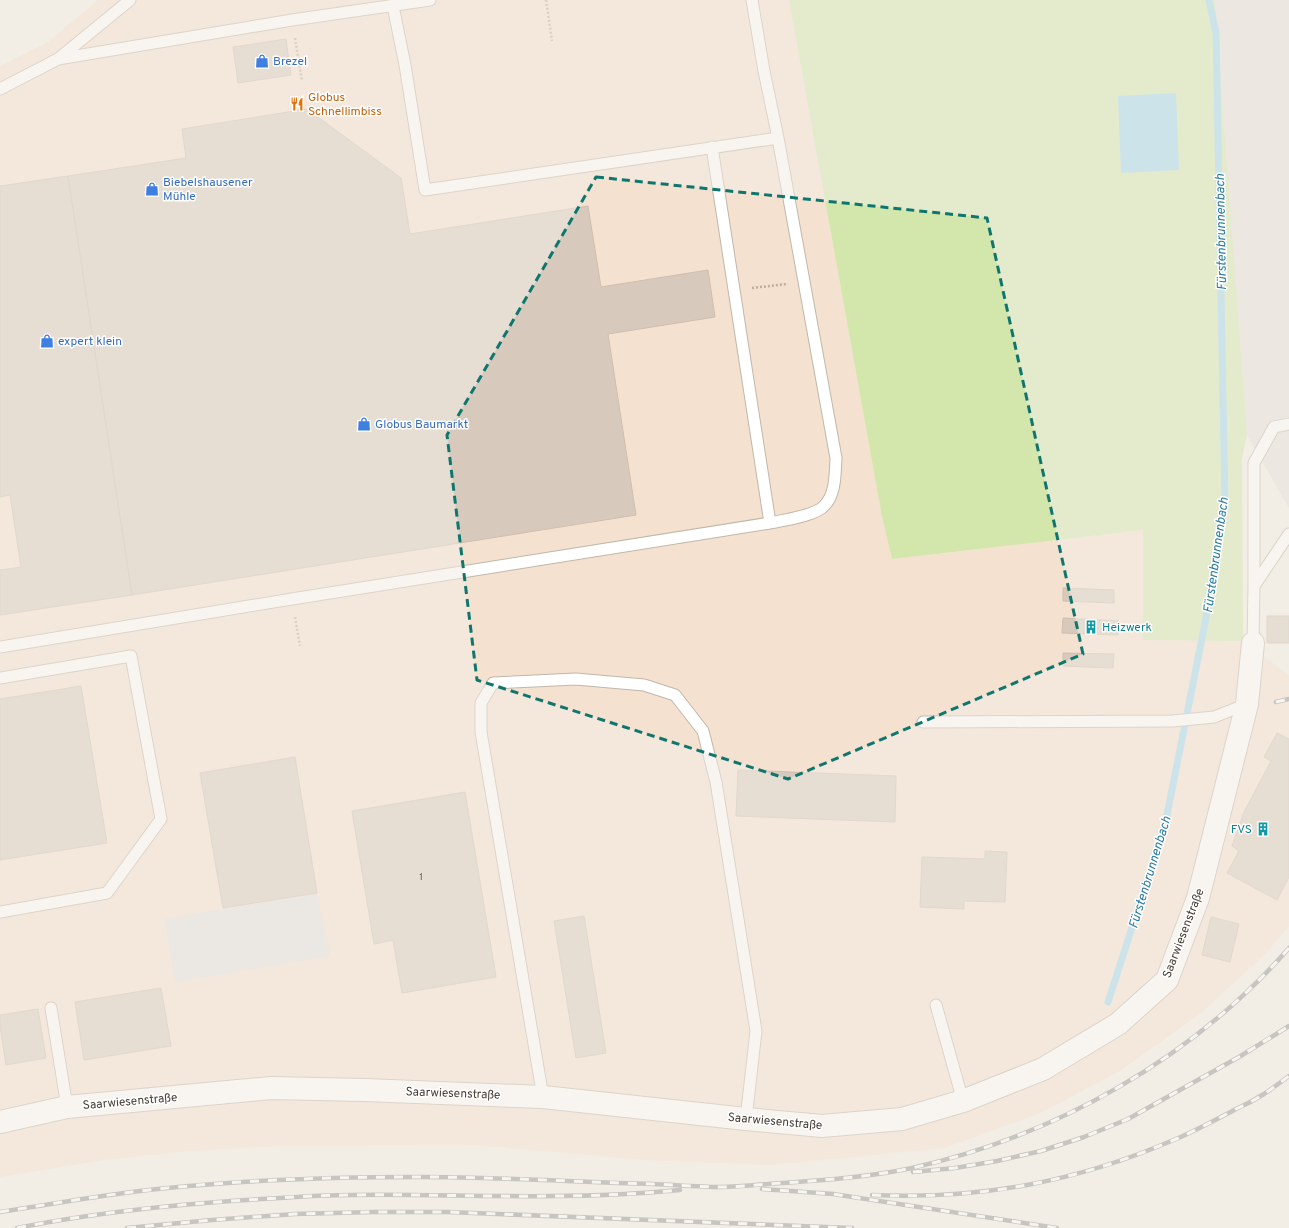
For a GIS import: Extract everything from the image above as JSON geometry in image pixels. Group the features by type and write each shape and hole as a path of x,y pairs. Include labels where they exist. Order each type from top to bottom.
{"street":[{"name":"Saarwiesenstraße","path":"0,1122 67,1107 271,1088 543,1097 822,1126 902,1119 963,1101 1050,1065 1118,1024 1167,980 1198,898 1247,704 1253,643"}],"lane":[{"path":"0,89 58,59 130,0"},
{"path":"58,59 292,20 430,0"},
{"path":"0,647 770,523 810,514 824,507 831,495 835,480 836,458 752,0"},
{"path":"393,6 405,65 425,190 778,138"},
{"path":"712,147 770,523"},
{"path":"1253,643 1254,463 1274,427 1289,424"},
{"path":"1254,586 1289,534"},
{"path":"0,678 131,656 161,819 107,893 0,912"},
{"path":"543,1097 481,732 481,703 493,683 576,679 644,685 675,695 703,731 716,782 756,1031 746,1119"},
{"path":"923,722 1173,721 1214,717 1247,704"},
{"path":"936,1005 963,1101"},
{"path":"51,1008 67,1107"}],"path":[{"path":"546,0 552,41"},
{"path":"292,20 302,81"},
{"path":"734,291 804,281"},
{"path":"292,599 300,646"}],"highlighted area":[{"path":"596,177 987,218 1083,654 788,779 477,680 447,435"}],"shaded area":[{"path":"98,0 789,0 882,517 892,559 1143,530 1143,640 1243,641 1289,675 1289,926 1266,953 1201,1013 1120,1071 1038,1114 944,1148 771,1165 647,1160 475,1145 280,1146 190,1151 103,1160 0,1177 0,66 48,42"},
{"path":"1215,0 1289,0 1289,508 1247,435"},
{"path":"317,893 330,956 175,982 165,919"}],"green space":[{"path":"789,0 1215,0 1247,435 1242,458 1243,641 1143,640 1143,530 892,559 882,517"}],"water":[{"path":"1176,93 1179,170 1121,173 1118,96"}],"building":[{"name":"Brezel","path":"286,39 291,75 238,83 233,47"},
{"name":"Globus Baumarkt","path":"307,109 401,178 410,234 588,206 601,287 708,270 715,317 608,334 636,515 132,595 68,176 186,158 182,129"},
{"name":"expert klein","path":"68,176 132,595 0,615 0,570 21,567 10,495 0,497 0,186"},
{"path":"1063,588 1114,590 1114,603 1063,601"},
{"path":"1267,616 1289,616 1289,643 1267,643"},
{"name":"Heizwerk","path":"1063,618 1119,621 1118,635 1062,633"},
{"name":"Heizwerk","path":"1063,653 1114,654 1113,668 1063,666"},
{"path":"81,686 107,843 0,860 0,699"},
{"name":"FVS","path":"1277,733 1289,739 1289,877 1277,900 1227,873 1239,851 1232,846 1244,812 1271,761 1264,757"},
{"path":"295,757 317,893 223,908 200,773"},
{"path":"738,770 896,776 895,822 736,816"},
{"path":"465,792 496,977 402,993 393,940 374,944 352,811"},
{"path":"985,851 1007,852 1005,902 964,901 964,909 920,907 922,857 985,859"},
{"path":"584,916 606,1053 576,1058 554,921"},
{"path":"1211,917 1239,924 1230,962 1202,955"},
{"path":"161,988 171,1046 84,1060 75,1002"},
{"path":"38,1009 46,1058 6,1065 0,1026 0,1015"}],"waterway":[{"name":"Fürstenbrunnenbach","path":"1108,1002 1165,825 1205,623 1225,503 1216,33 1209,0"}],"railway":[{"path":"1276,702 1289,699"},
{"path":"0,1212 94,1197 165,1188 276,1180 363,1177 450,1177 729,1187 848,1178 912,1168 965,1154 1018,1136 1069,1114 1118,1088 1165,1058 1209,1025 1251,988 1289,948"},
{"path":"913,1172 955,1168 997,1161 1041,1151 1084,1137 1128,1119 1239,1057 1289,1026"},
{"path":"872,1195 912,1196 989,1191 1065,1177 1102,1167 1139,1154 1192,1132 1255,1100 1289,1076"},
{"path":"762,1189 833,1194 1057,1228"},
{"path":"17,1228 131,1210 217,1202 299,1197 340,1195 585,1196 680,1190"},
{"path":"127,1228 295,1214 374,1212 448,1212 852,1228"}],"place":[{"name":"Brezel","path":"262,61"},
{"name":"Globus Schnellimbiss","path":"297,104"},
{"name":"Biebelshausener Mühle","path":"152,189"},
{"name":"expert klein","path":"47,341"},
{"name":"Globus Baumarkt","path":"364,424"},
{"name":"Heizwerk","path":"1091,627"},
{"name":"FVS","path":"1263,829"}]}
